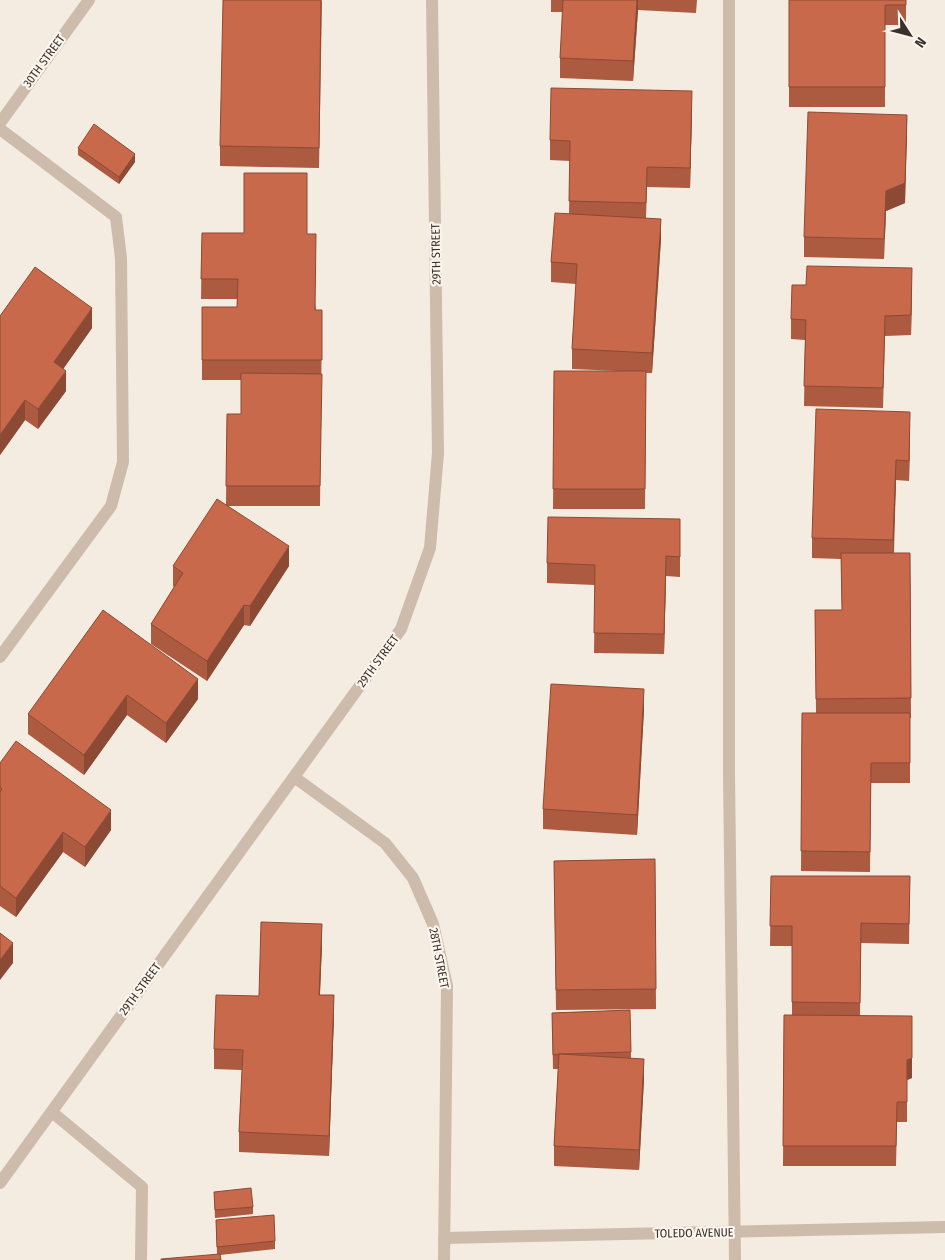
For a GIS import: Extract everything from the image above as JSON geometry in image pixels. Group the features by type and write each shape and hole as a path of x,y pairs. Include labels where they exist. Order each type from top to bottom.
{"street":[{"name":"30TH STREET","path":"0,123 88,0"},
{"name":"29TH STREET","path":"0,1183 401,628 430,548 438,453 432,0"},
{"path":"729,0 729,775 735,1260"},
{"path":"0,129 116,217 121,258 123,462 111,506 0,657"},
{"name":"28TH STREET","path":"294,777 385,843 413,878 433,924 447,986 444,1260"},
{"path":"52,1112 142,1187 141,1260"},
{"name":"TOLEDO AVENUE","path":"444,1238 945,1227"}],"building":[{"path":"223,0 321,0 319,148 220,146"},
{"path":"563,0 637,0 633,61 560,58"},
{"path":"789,0 906,0 906,5 885,5 885,87 789,87"},
{"path":"551,88 692,91 690,168 647,167 646,203 569,201 570,141 550,140"},
{"path":"808,112 907,115 905,183 886,191 884,239 804,237"},
{"path":"94,124 135,154 119,177 78,148"},
{"path":"244,173 307,173 307,234 316,234 315,310 322,310 322,360 202,360 202,307 237,307 238,279 201,279 202,233 244,233"},
{"path":"555,213 661,219 652,353 572,349 577,264 551,262"},
{"path":"807,266 912,268 911,315 885,316 883,388 804,386 806,320 791,319 792,285 806,285"},
{"path":"35,267 92,308 54,362 66,371 38,409 25,400 0,435 0,316"},
{"path":"554,371 646,371 645,489 553,489"},
{"path":"241,373 322,374 320,486 226,486 227,414 241,414"},
{"path":"816,409 910,412 909,461 896,460 893,540 812,538"},
{"path":"217,499 289,546 250,606 244,605 207,661 151,624 183,573 173,566"},
{"path":"548,517 680,519 680,557 666,556 664,634 594,633 595,565 547,563"},
{"path":"841,553 910,553 911,698 816,699 815,610 842,610"},
{"path":"103,610 198,679 166,723 127,695 84,755 28,714"},
{"path":"551,684 644,689 637,815 543,809"},
{"path":"802,713 910,713 910,763 871,763 870,852 801,851"},
{"path":"16,741 111,810 85,847 63,832 16,898 0,886 0,792 2,789 0,787 0,763"},
{"path":"655,859 656,989 556,990 554,861"},
{"path":"771,876 910,876 909,924 861,923 860,1003 792,1002 792,926 770,926"},
{"path":"261,922 322,924 319,995 334,995 329,1136 239,1132 243,1050 214,1049 216,995 259,996"},
{"path":"0,933 13,943 0,960"},
{"path":"630,1010 631,1052 553,1055 552,1013"},
{"path":"784,1015 912,1016 912,1058 907,1060 907,1102 897,1102 896,1146 783,1146"},
{"path":"559,1054 644,1059 639,1150 554,1146"},
{"path":"251,1188 253,1207 215,1210 214,1192"},
{"path":"274,1215 275,1241 217,1247 216,1220"},
{"path":"220,1254 221,1260 161,1260 161,1259"}]}
